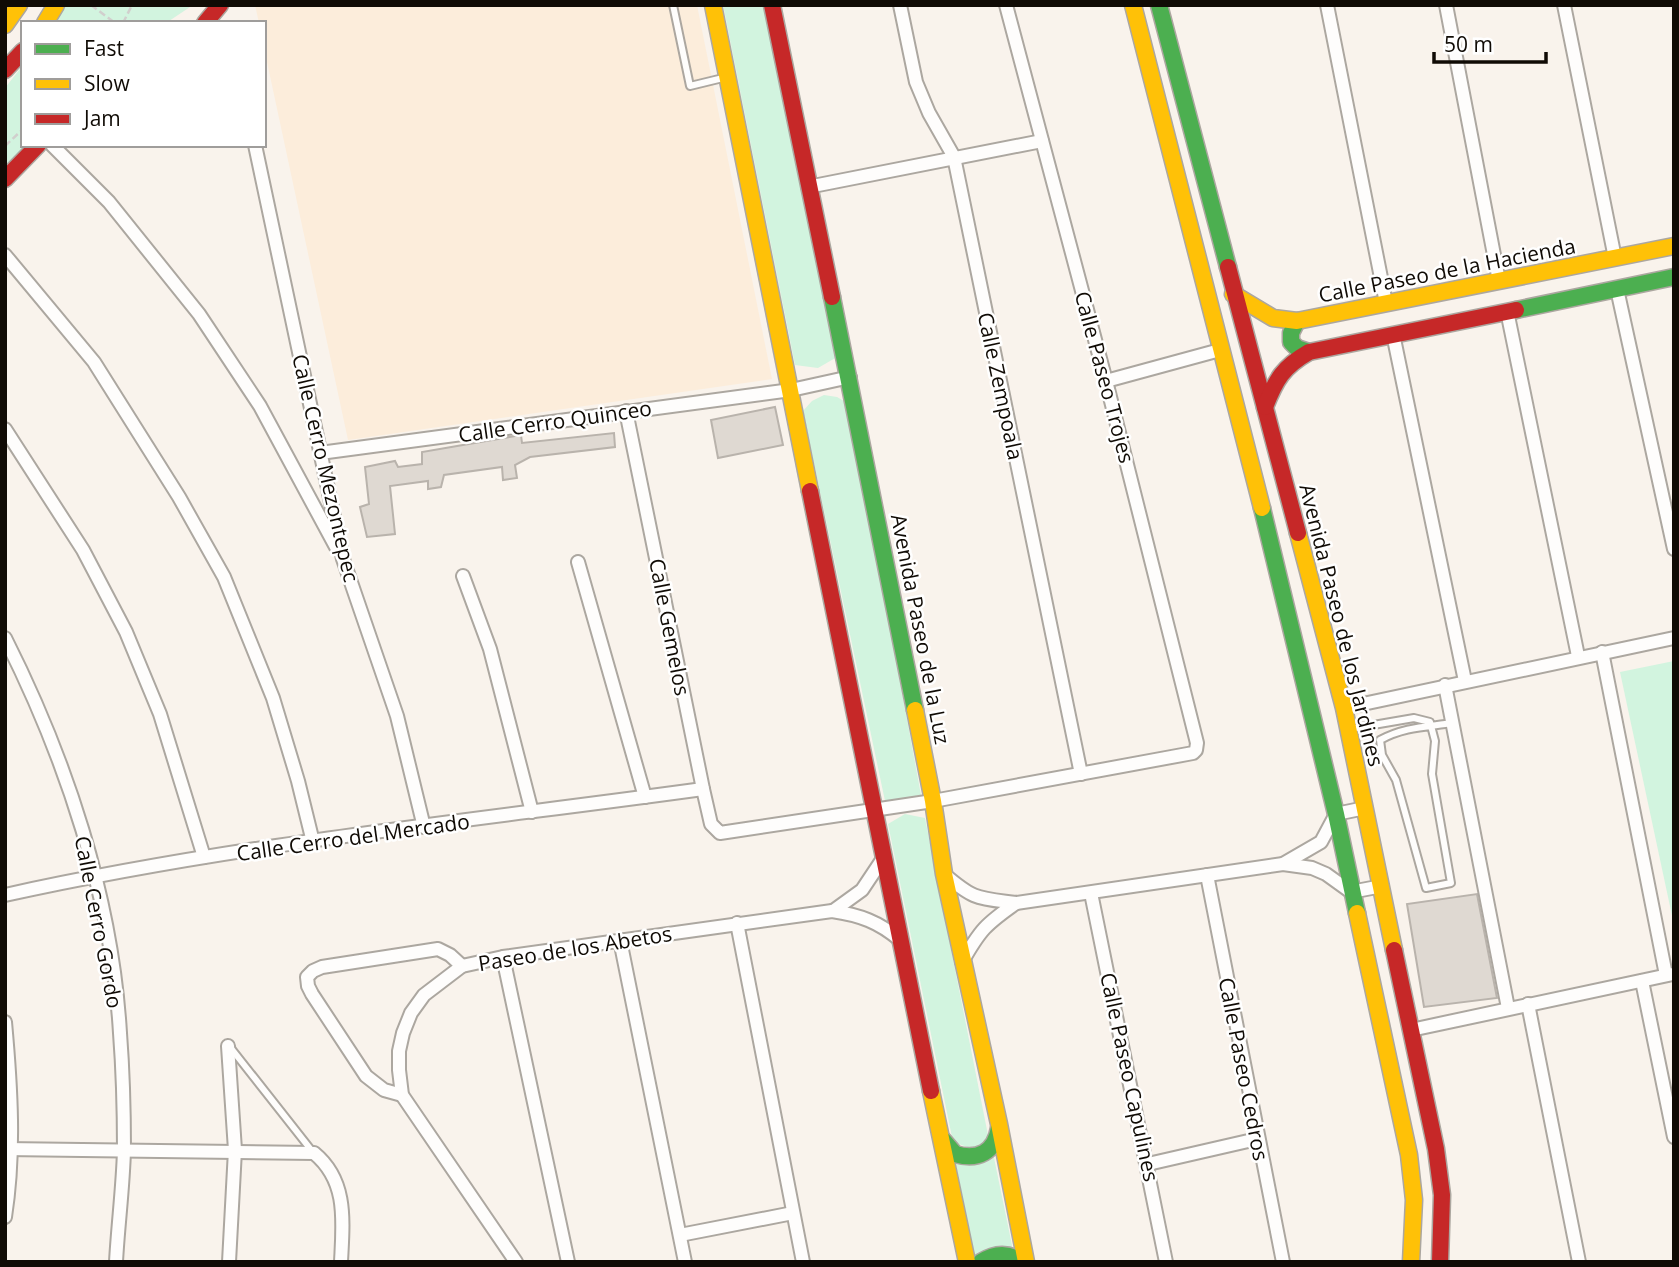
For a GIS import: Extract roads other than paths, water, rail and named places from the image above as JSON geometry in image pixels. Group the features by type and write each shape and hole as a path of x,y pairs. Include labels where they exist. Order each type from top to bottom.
{"street":[{"path":"5,25 19,5"},
{"path":"46,21 56,5"},
{"path":"713,5 967,1262"},
{"name":"Avenida Paseo de la Luz","path":"772,5 808,187 850,377 933,801 944,874 999,1124 1024,1262"},
{"name":"Calle Zempoala","path":"900,5 916,82 929,113 954,157 1081,774"},
{"name":"Calle Paseo Trojes","path":"1006,5 1107,381 1197,743 1193,753 1081,774"},
{"path":"1133,5 1267,528 1336,814 1409,1155 1414,1200 1411,1262"},
{"name":"Avenida Paseo de los Jardines","path":"1159,5 1344,708 1436,1149 1442,1195 1440,1262"},
{"path":"1327,5 1386,303"},
{"path":"1446,5 1499,282"},
{"path":"1564,5 1615,258"},
{"path":"5,70 21,53"},
{"path":"1168,138 1194,132"},
{"path":"808,187 1042,141"},
{"path":"5,179 36,147"},
{"path":"54,147 109,202 199,314 260,406 343,559"},
{"name":"Calle Cerro Mezontepec","path":"255,147 343,559 397,716 424,827"},
{"path":"1182,197 1208,192"},
{"name":"Calle Paseo de la Hacienda","path":"1233,294 1273,318 1297,321 1674,246"},
{"path":"5,255 94,362 179,497 224,577 273,698 313,842"},
{"path":"1526,276 1532,307"},
{"path":"1265,407 1285,366 1309,352 1674,277"},
{"path":"1616,289 1674,549"},
{"path":"1507,311 1578,656"},
{"path":"1297,321 1290,336 1292,346 1296,350 1309,352"},
{"path":"1393,334 1465,681"},
{"path":"1107,381 1220,350"},
{"name":"Calle Cerro Quinceo","path":"320,453 791,390 850,377"},
{"name":"Calle Gemelos","path":"626,411 711,824 720,832 727,833 875,811"},
{"path":"5,429 83,550 126,632 160,714 204,857"},
{"path":"1267,528 1296,521"},
{"path":"578,562 645,797"},
{"path":"463,576 490,649 532,812"},
{"path":"1280,582 1310,576"},
{"name":"Calle Cerro Gordo","path":"5,638 30,688 60,760 94,875 109,949 120,1032 124,1150 116,1262"},
{"path":"1344,708 1578,656 1674,638"},
{"path":"1411,1030 1670,974 1602,652"},
{"path":"1445,685 1508,1008"},
{"path":"875,811 1081,774"},
{"name":"Calle Cerro del Mercado","path":"5,895 94,875 204,857 703,789"},
{"path":"1336,814 1365,808"},
{"path":"1283,864 1321,842 1336,814"},
{"name":"Paseo de los Abetos","path":"832,911 863,890 884,857"},
{"path":"944,874 982,900 1016,903 1283,864 1326,874 1352,892 1382,886"},
{"name":"Calle Paseo Cedros","path":"1207,875 1283,1262"},
{"name":"Calle Paseo Capulines","path":"1091,892 1166,1262"},
{"path":"962,962 978,933 1016,903"},
{"name":"Paseo de los Abetos","path":"402,1095 399,1051 411,1013 424,995 461,966 503,957 832,911 866,918 886,928 900,940"},
{"path":"737,923 803,1262"},
{"path":"620,940 685,1262"},
{"path":"461,966 450,955 438,950 322,967 307,977 307,986 366,1076 384,1090 402,1095 516,1262"},
{"path":"503,957 568,1262"},
{"path":"1642,981 1674,1137"},
{"path":"1528,1004 1579,1262"},
{"path":"5,1022 10,1079 5,1217"},
{"path":"228,1045 235,1150 229,1262"},
{"path":"942,1137 949,1150 955,1154 977,1157 995,1145 999,1124"},
{"path":"1148,1164 1257,1139"},
{"path":"8,1149 314,1153 324,1161 335,1177 341,1195 341,1262"},
{"path":"680,1235 793,1213"},
{"path":"981,1262 994,1254 1002,1254 1024,1262"}],"lane":[{"path":"673,5 690,86 727,77"},
{"path":"1348,729 1414,718 1430,722 1433,732 1435,741 1432,774 1451,883 1426,888 1396,780 1382,755 1380,740 1398,730 1423,727 1436,725 1452,723"},
{"path":"228,1045 314,1153"}]}
